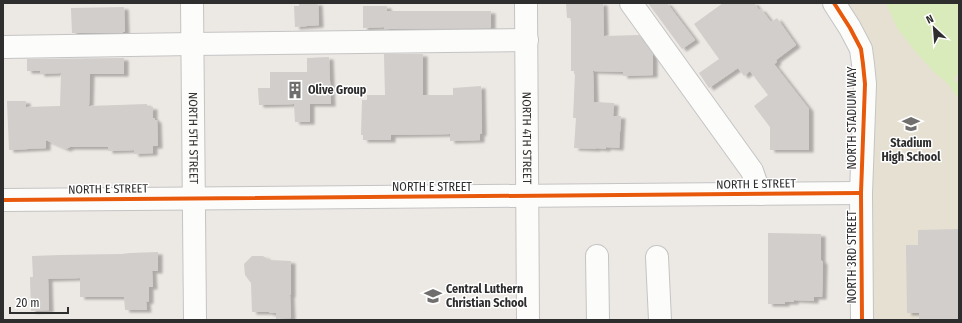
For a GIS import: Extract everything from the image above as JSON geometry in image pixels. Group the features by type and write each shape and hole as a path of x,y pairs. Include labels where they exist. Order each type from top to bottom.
{"street":[{"name":"NORTH 5TH STREET","path":"192,3 195,320"},
{"name":"NORTH 4TH STREET","path":"526,3 528,320"},
{"path":"631,3 752,171 760,194"},
{"name":"NORTH STADIUM WAY","path":"834,3 861,49 864,64 865,84 862,193"},
{"path":"3,47 526,40"},
{"name":"NORTH E STREET","path":"3,200 862,193"},
{"name":"NORTH 3RD STREET","path":"862,193 862,320"},
{"path":"597,256 598,320"},
{"path":"656,257 660,320"}],"shaded area":[{"name":"Stadium High School","path":"834,3 959,3 959,320 862,320 865,84"}],"green space":[{"path":"886,3 959,3 959,72 954,80 959,83 959,99 947,83 935,73 913,49 897,28"}],"building":[{"path":"299,3 318,3 319,25 295,27 294,6 299,6"},
{"path":"566,3 603,3 604,36 639,35 653,54 653,75 623,76 623,72 593,71 594,102 614,103 613,116 621,116 619,148 574,148 576,118 573,118 575,74 574,71 571,71 571,18 567,18"},
{"path":"648,3 667,3 695,40 682,49"},
{"path":"723,3 754,3 759,10 761,9 771,22 777,18 796,45 776,60 777,62 774,64 809,109 809,150 770,150 770,127 754,106 768,95 750,71 744,76 738,68 709,88 699,73 719,59 694,24"},
{"path":"363,6 387,6 387,11 491,11 491,28 363,28"},
{"path":"124,7 125,32 123,33 72,33 71,8"},
{"path":"384,54 423,54 423,95 453,95 453,88 481,86 482,133 480,134 480,140 450,141 450,134 391,135 391,140 363,140 363,135 361,135 362,100 367,100 367,95 385,95"},
{"name":"Olive Group","path":"329,57 331,104 310,104 310,122 295,122 294,104 259,105 258,88 270,88 270,72 307,72 307,58"},
{"path":"124,58 124,74 90,74 89,106 147,104 147,107 153,107 153,118 157,120 158,146 153,146 153,153 134,154 134,150 108,151 108,147 70,147 66,149 46,140 46,148 9,150 7,101 26,101 26,107 60,106 61,73 40,74 40,71 27,71 27,59"},
{"path":"959,229 959,320 919,320 919,313 907,313 906,245 918,245 918,230"},
{"path":"768,233 821,234 821,260 823,262 822,297 814,297 814,301 794,300 794,302 785,302 785,304 768,304"},
{"path":"158,252 158,271 152,271 153,287 149,287 149,301 146,302 147,310 125,310 124,297 80,297 80,278 48,279 49,310 31,311 30,277 33,277 32,256"},
{"path":"252,256 263,256 269,260 291,261 291,318 276,319 276,313 252,312 251,283 245,275 244,264"}],"cycle path":[{"path":"834,3 861,49 865,84 861,193 862,320"},
{"path":"3,200 861,193"}],"place":[{"name":"Olive Group","path":"295,90"},
{"name":"Stadium High School","path":"911,124"},
{"name":"Central Luthern Christian School","path":"433,296"}]}
